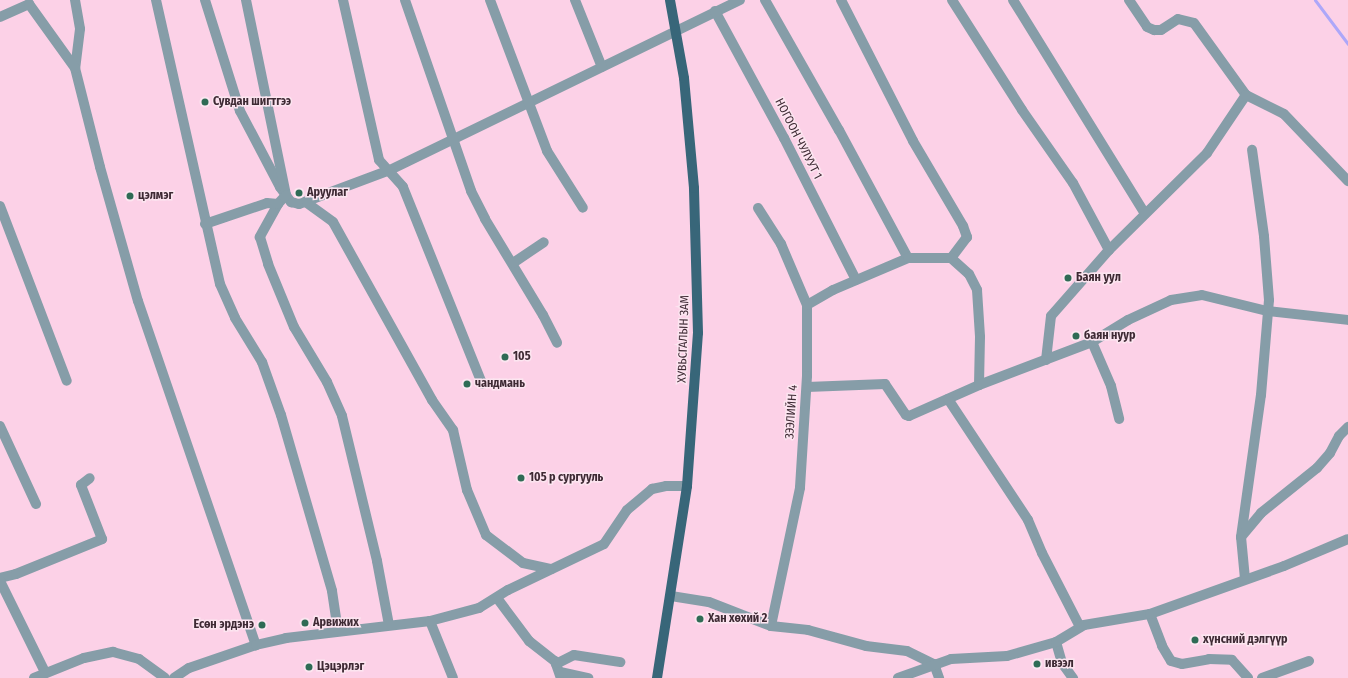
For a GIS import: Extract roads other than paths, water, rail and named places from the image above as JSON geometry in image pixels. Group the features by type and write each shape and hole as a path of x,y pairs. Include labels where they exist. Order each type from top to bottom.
{"main road":[{"name":"ХУВЬСГАЛЫН ЗАМ","path":"657,678 688,486 696,379 699,290 694,188 684,78 677,31 670,0"}],"street":[{"path":"75,0 80,29 75,68"},
{"path":"156,0 205,224 220,284 235,318 262,362 281,415 326,570 338,632"},
{"path":"205,0 240,111 286,195 291,202 299,204 307,203 390,170 529,104 740,0"},
{"path":"246,0 269,122 286,195"},
{"path":"343,0 379,160 390,170 403,188 482,384"},
{"path":"405,0 472,191 485,219 513,263 556,343"},
{"path":"490,0 547,151 583,208"},
{"path":"575,0 602,67"},
{"path":"765,0 839,130 908,258"},
{"path":"841,0 913,141 963,226 967,237 951,258"},
{"path":"952,0 1022,110 1073,183 1109,250"},
{"path":"1013,0 1145,214"},
{"path":"1129,0 1147,27 1154,30 1161,30 1178,19 1194,23 1246,95 1284,114 1348,181"},
{"path":"0,17 29,2 75,68 100,167 138,301 256,645"},
{"name":"НОГООН ЧУЛУУТ 1","path":"715,11 784,138 856,280"},
{"path":"1046,360 1051,316 1109,250 1207,153 1246,95"},
{"path":"1246,579 1241,537 1261,395 1267,311 1264,236 1252,150"},
{"path":"286,195 278,204 260,237 268,264 294,327 327,382 342,416 377,561 389,625"},
{"path":"205,224 267,203 278,204"},
{"path":"307,203 333,222 432,400 453,430 467,490 486,535 523,563 551,569"},
{"path":"0,206 67,381"},
{"name":"ЗЭЭЛИЙН 4","path":"758,208 781,244 807,305 807,387 800,488 771,626"},
{"path":"513,263 544,242"},
{"path":"807,305 856,280 908,258 951,258 969,274 977,290 980,337 979,385"},
{"path":"807,387 885,384 906,415 910,416 979,385 1092,342 1128,320 1171,300 1202,295 1267,311 1348,320"},
{"path":"1092,342 1111,386 1119,419"},
{"path":"948,399 1028,520 1042,553 1080,628"},
{"path":"0,426 36,504"},
{"path":"1241,537 1261,513 1317,468 1330,454 1339,436 1348,427"},
{"path":"46,672 0,579 102,539 81,485 90,478"},
{"path":"174,678 189,668 256,645 338,632 430,621 479,608 551,569 604,544 626,510 652,489 666,486 688,486"},
{"path":"898,678 951,659 1007,656 1056,642 1080,628 1150,614 1246,579 1348,539"},
{"path":"671,596 709,602 771,626 808,630 866,646 907,652 934,664 939,678"},
{"path":"497,598 528,641 548,654 559,671 588,678"},
{"path":"1150,614 1162,646 1171,661 1182,664 1209,659 1232,660 1248,678"},
{"path":"430,621 453,678"},
{"path":"1056,642 1062,662 1073,678"},
{"path":"34,678 84,658 113,652 139,659 165,678"},
{"path":"559,671 574,654 620,662"},
{"path":"1262,678 1309,661"}],"waterway":[{"path":"1315,0 1348,44"}],"place":[{"name":"Сувдан шигтгээ","path":"205,102"},
{"name":"Аруулаг","path":"299,193"},
{"name":"цэлмэг","path":"130,196"},
{"name":"Баян уул","path":"1068,278"},
{"name":"баян нуур","path":"1076,336"},
{"name":"105","path":"505,357"},
{"name":"чандмань","path":"467,384"},
{"name":"105 р сургууль","path":"521,478"},
{"name":"Хан хөхий 2","path":"700,619"},
{"name":"Арвижих","path":"305,623"},
{"name":"Есөн эрдэнэ","path":"262,625"},
{"name":"хүнсний дэлгүүр","path":"1195,640"},
{"name":"ивээл","path":"1037,664"},
{"name":"Цэцэрлэг","path":"309,667"}]}
